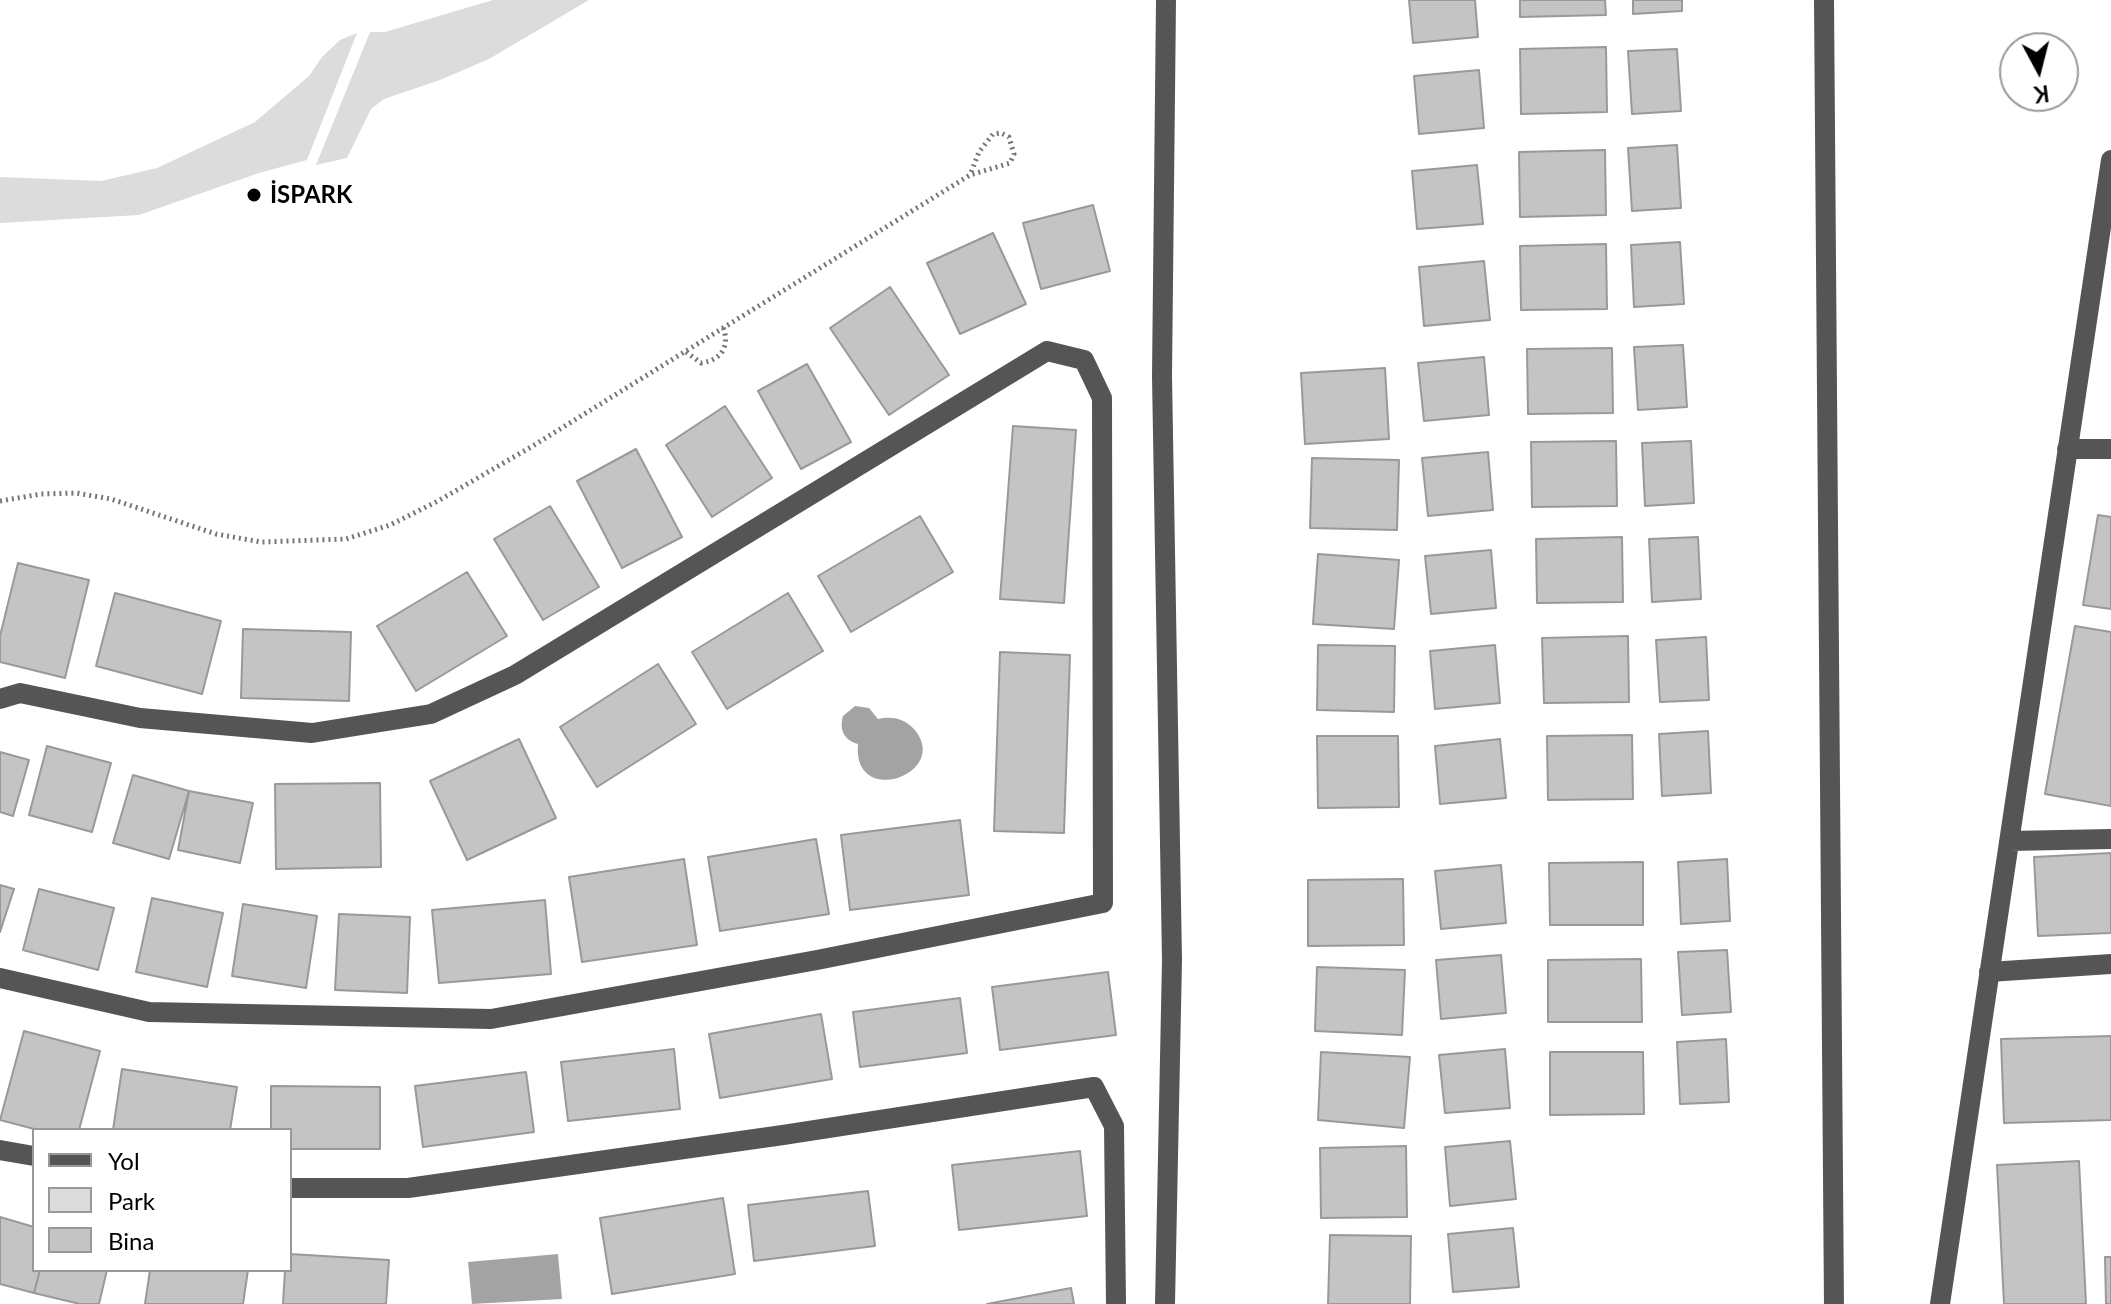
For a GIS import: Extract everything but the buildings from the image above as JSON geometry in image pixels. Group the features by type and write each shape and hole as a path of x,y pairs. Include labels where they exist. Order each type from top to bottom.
{"street":[{"path":"1165,1304 1172,960 1162,376 1166,0"},
{"path":"1824,0 1834,1304"},
{"path":"1940,1304 2111,160"},
{"path":"0,699 20,693 140,718 312,733 431,714 515,675 1047,351 1084,360 1102,398 1103,903 817,960 491,1019 149,1012 0,978"},
{"path":"2067,449 2111,449"},
{"path":"2009,841 2111,839"},
{"path":"1989,972 2111,964"},
{"path":"292,1188 408,1188 1094,1087 1114,1126 1116,1304"},
{"path":"0,1150 32,1156"}],"path":[{"path":"0,501 41,494 76,493 111,499 216,534 261,542 346,539 390,525 438,501 685,352 970,175 1010,163 1014,154 1009,137 1001,133 993,134 979,152 970,175"},
{"path":"685,352 701,363 711,361 726,348 727,337 723,327"}],"green space":[{"path":"493,0 589,0 489,59 384,99 371,109 347,158 316,165 370,32 385,32"},
{"path":"357,33 307,160 259,173 139,215 0,223 0,177 101,181 157,168 255,122 309,76 322,57 340,40"}],"shaded area":[{"path":"855,706 869,708 878,719 897,719 913,728 922,744 921,759 912,770 899,778 884,780 870,776 860,764 858,744 849,740 842,730 843,716"},
{"path":"558,1254 562,1299 472,1304 468,1262"}],"place":[{"name":"İSPARK","path":"254,195"}]}
